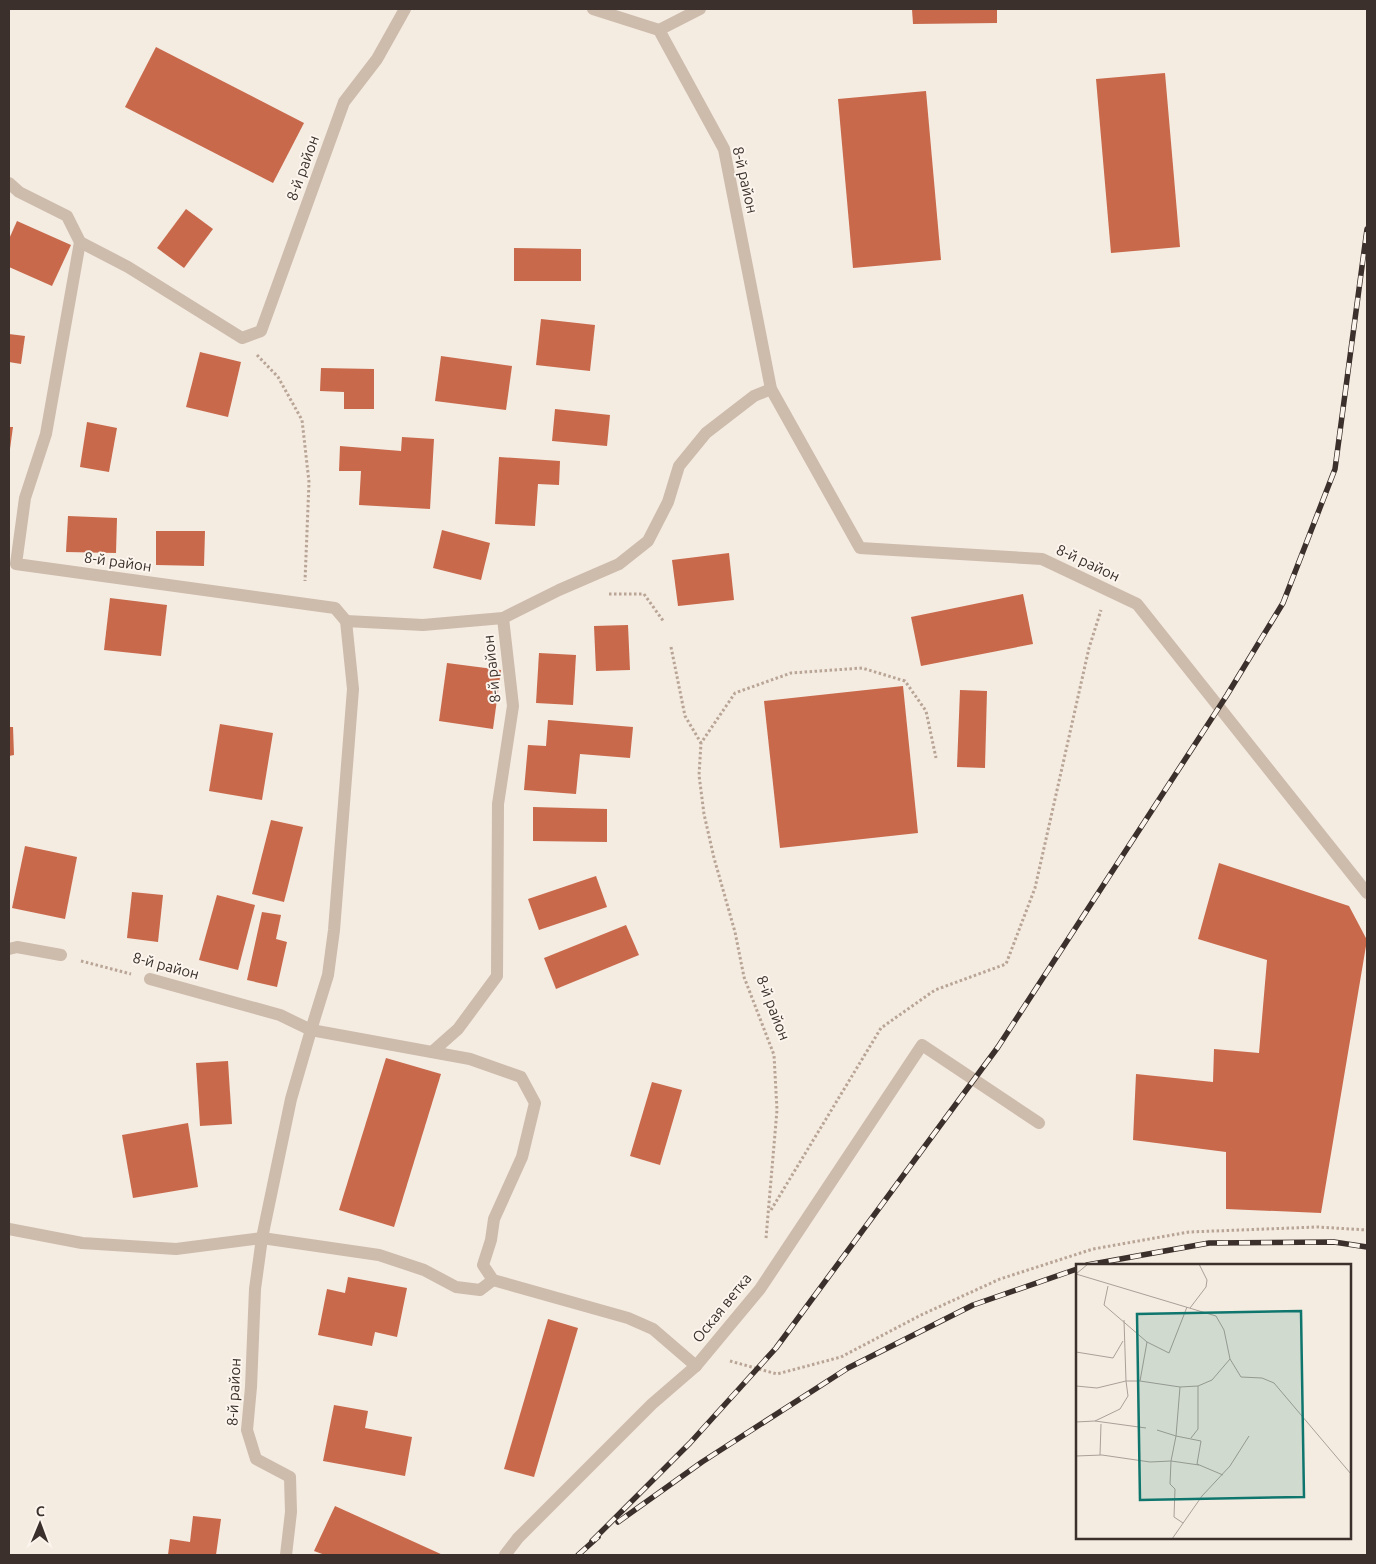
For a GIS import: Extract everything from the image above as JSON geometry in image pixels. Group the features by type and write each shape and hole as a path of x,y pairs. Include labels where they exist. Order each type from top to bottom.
{"street":[{"name":"8-й район","path":"242,338 261,332 344,102 377,59 405,9"},
{"path":"592,9 659,30 700,9"},
{"name":"8-й район","path":"659,30 724,150 771,389 860,548 1042,559 1137,604 1367,893"},
{"path":"9,183 19,192 67,216 80,242 128,267 242,338"},
{"name":"8-й район","path":"80,242 46,434 25,498 13,564 335,608 346,621 353,689 334,930 328,975 291,1098 262,1238 255,1289 251,1386 247,1430 256,1459 290,1477 291,1512 286,1555"},
{"name":"8-й район","path":"346,621 424,625 503,618 559,590 619,564 648,541 668,502 679,466 706,433 754,396 771,389"},
{"name":"8-й район","path":"432,1052 458,1029 497,976 498,804 513,706 503,618"},
{"path":"9,950 17,947 62,955"},
{"name":"8-й район","path":"150,979 280,1015 311,1030 470,1059 521,1077 536,1103 522,1157 494,1219 491,1240 483,1265 493,1280"},
{"name":"Оская ветка","path":"505,1555 518,1538 624,1432 696,1366 760,1288 922,1045 1038,1123"},
{"path":"9,1229 82,1243 176,1249 262,1238 379,1255 424,1270 456,1287 480,1290 493,1280 636,1322 653,1329 696,1366"}],"path":[{"path":"242,338 278,377 302,420 309,482 304,603"},
{"path":"769,1212 881,1028 935,990 1006,964 1035,888 1089,648 1107,590"},
{"path":"671,647 685,716 701,743 735,693 791,673 862,668 905,681 926,712 936,758"},
{"name":"8-й район","path":"701,743 699,775 704,814 714,858 735,932 744,978 774,1054 777,1110 766,1242"},
{"name":"8-й район","path":"62,955 150,979"},
{"path":"705,1354 777,1374 840,1357 921,1315 1000,1279 1093,1249 1189,1232 1317,1227 1367,1230"}],"building":[{"path":"912,9 997,9 997,23 913,24"},
{"path":"156,47 304,123 273,183 125,107"},
{"path":"1165,73 1180,247 1111,253 1096,79"},
{"path":"926,91 941,260 853,268 838,99"},
{"path":"186,209 213,229 184,268 157,248"},
{"path":"17,221 71,245 52,286 9,267 9,239"},
{"path":"514,248 581,249 581,281 514,281"},
{"path":"541,319 595,325 590,371 536,365"},
{"path":"9,334 25,336 21,364 9,362"},
{"path":"200,352 241,362 228,417 186,407"},
{"path":"441,356 512,366 506,410 435,401"},
{"path":"321,368 374,369 374,409 344,409 344,392 320,391"},
{"path":"555,409 610,415 607,446 552,441"},
{"path":"87,422 117,428 109,472 80,467"},
{"path":"9,427 13,427 10,449 9,449"},
{"path":"402,437 434,439 430,509 359,505 361,471 339,471 340,446 401,451"},
{"path":"499,457 560,461 559,485 538,484 535,526 495,524"},
{"path":"68,516 117,518 116,553 66,552"},
{"path":"442,530 490,543 481,580 433,568"},
{"path":"156,531 205,531 204,566 156,565"},
{"path":"729,553 734,600 678,606 672,560"},
{"path":"1023,594 1033,644 921,666 911,617"},
{"path":"110,598 167,605 161,656 104,650"},
{"path":"628,625 630,670 596,671 594,626"},
{"path":"539,653 576,655 573,705 536,703"},
{"path":"447,663 501,670 493,729 439,721"},
{"path":"903,686 918,833 780,848 764,701"},
{"path":"960,690 987,691 985,768 957,767"},
{"path":"548,720 633,727 630,758 580,754 576,794 524,790 528,745 546,746"},
{"path":"220,724 273,733 262,800 209,791"},
{"path":"9,727 13,727 14,755 9,756"},
{"path":"533,807 607,809 607,842 533,841"},
{"path":"271,820 303,827 284,902 252,894"},
{"path":"25,846 77,857 65,919 12,908"},
{"path":"1219,863 1349,906 1367,940 1321,1213 1226,1209 1226,1152 1133,1140 1136,1074 1213,1082 1214,1049 1259,1053 1267,960 1198,939"},
{"path":"596,876 607,907 539,930 528,899"},
{"path":"132,892 163,895 158,942 127,938"},
{"path":"217,895 255,905 238,970 199,960"},
{"path":"262,912 281,915 276,939 287,942 277,987 247,980"},
{"path":"626,925 639,955 556,989 544,958"},
{"path":"386,1058 441,1074 394,1227 339,1210"},
{"path":"228,1061 232,1124 200,1126 196,1063"},
{"path":"652,1082 682,1090 660,1165 630,1156"},
{"path":"188,1123 198,1187 133,1198 122,1135"},
{"path":"348,1277 407,1288 397,1337 375,1332 372,1346 318,1335 327,1289 345,1293"},
{"path":"548,1319 578,1328 534,1477 504,1469"},
{"path":"334,1405 368,1411 365,1428 412,1437 405,1476 323,1461"},
{"path":"335,1506 443,1555 325,1555 314,1551"},
{"path":"193,1516 221,1519 216,1555 168,1555 170,1539 190,1542"}],"railway":[{"path":"592,1541 690,1443 776,1348 998,1047 1227,695 1283,603 1335,469 1367,229"},
{"path":"1093,1264 1209,1243 1334,1242 1367,1247"},
{"path":"618,1522 702,1462 848,1368 973,1305 1076,1269"},
{"path":"578,1555 598,1537"}]}
